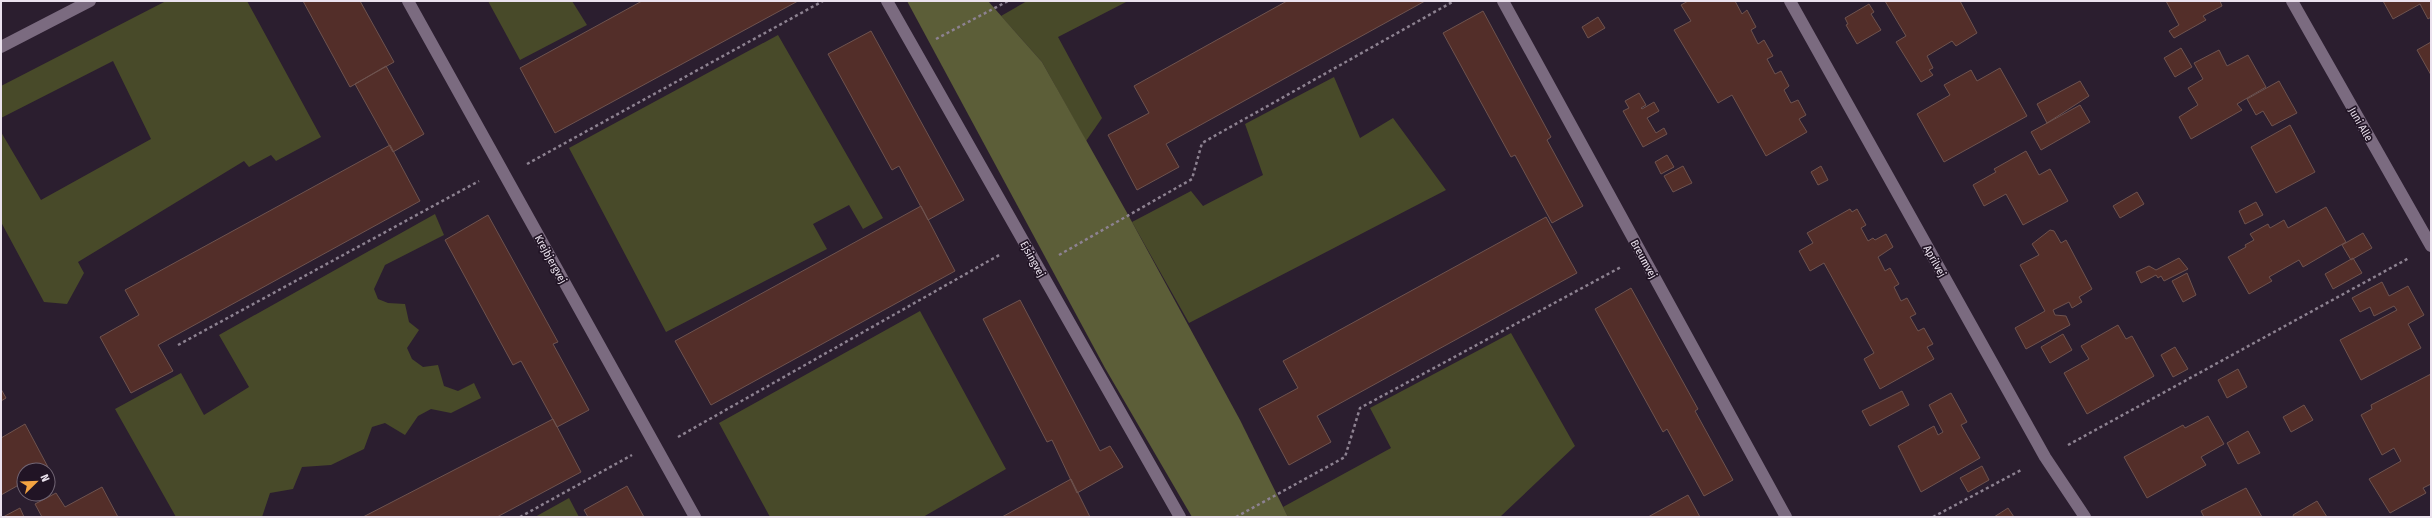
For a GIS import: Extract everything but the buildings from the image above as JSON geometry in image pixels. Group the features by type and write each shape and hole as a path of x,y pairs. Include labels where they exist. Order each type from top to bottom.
{"street":[{"path":"1,47 90,1"},
{"name":"Krejbjergvej","path":"408,1 695,517"},
{"name":"Ejsingvej","path":"887,1 1180,517"},
{"name":"Breumvej","path":"1503,1 1786,517"},
{"name":"Aprilvej","path":"1790,1 2045,458 2085,517"},
{"name":"Juni Alle","path":"2292,1 2431,246"}],"path":[{"path":"178,345 823,1"},
{"path":"915,51 1008,1"},
{"path":"1037,267 1192,180 1202,143 1454,1"},
{"path":"520,517 655,446 1024,242"},
{"path":"1236,517 1345,457 1360,408 1642,255"},
{"path":"1933,517 2045,458 2410,258"}],"green space":[{"path":"166,1 247,1 321,137 276,161 271,155 249,167 244,161 78,262 84,273 67,304 44,302 1,222 1,132 41,200 151,139 113,61 1,118 1,86"},
{"path":"488,1 572,1 587,25 520,60"},
{"path":"907,1 988,1 1042,62 1126,211 1240,420 1288,517 1192,517 1105,368"},
{"path":"1027,1 1128,1 1058,37 1102,118 1086,141 1042,62 1001,16"},
{"path":"778,35 883,218 863,229 849,205 813,224 827,249 666,332 569,148"},
{"path":"1334,77 1360,138 1393,118 1446,190 1189,323 1132,222 1191,191 1203,206 1263,175 1245,124"},
{"path":"435,214 444,235 385,265 374,289 378,299 388,303 405,304 409,322 419,330 407,348 412,359 423,367 438,365 444,386 458,391 474,383 481,398 451,413 431,409 418,416 405,435 385,423 372,427 364,449 331,465 302,467 293,489 270,493 262,517 176,517 115,409 181,373 204,415 249,387 219,335"},
{"path":"920,311 1006,469 923,517 770,517 719,423"},
{"path":"1511,333 1575,446 1500,517 1288,517 1283,507 1391,448 1370,408"},
{"path":"569,498 579,517 535,517"}]}
